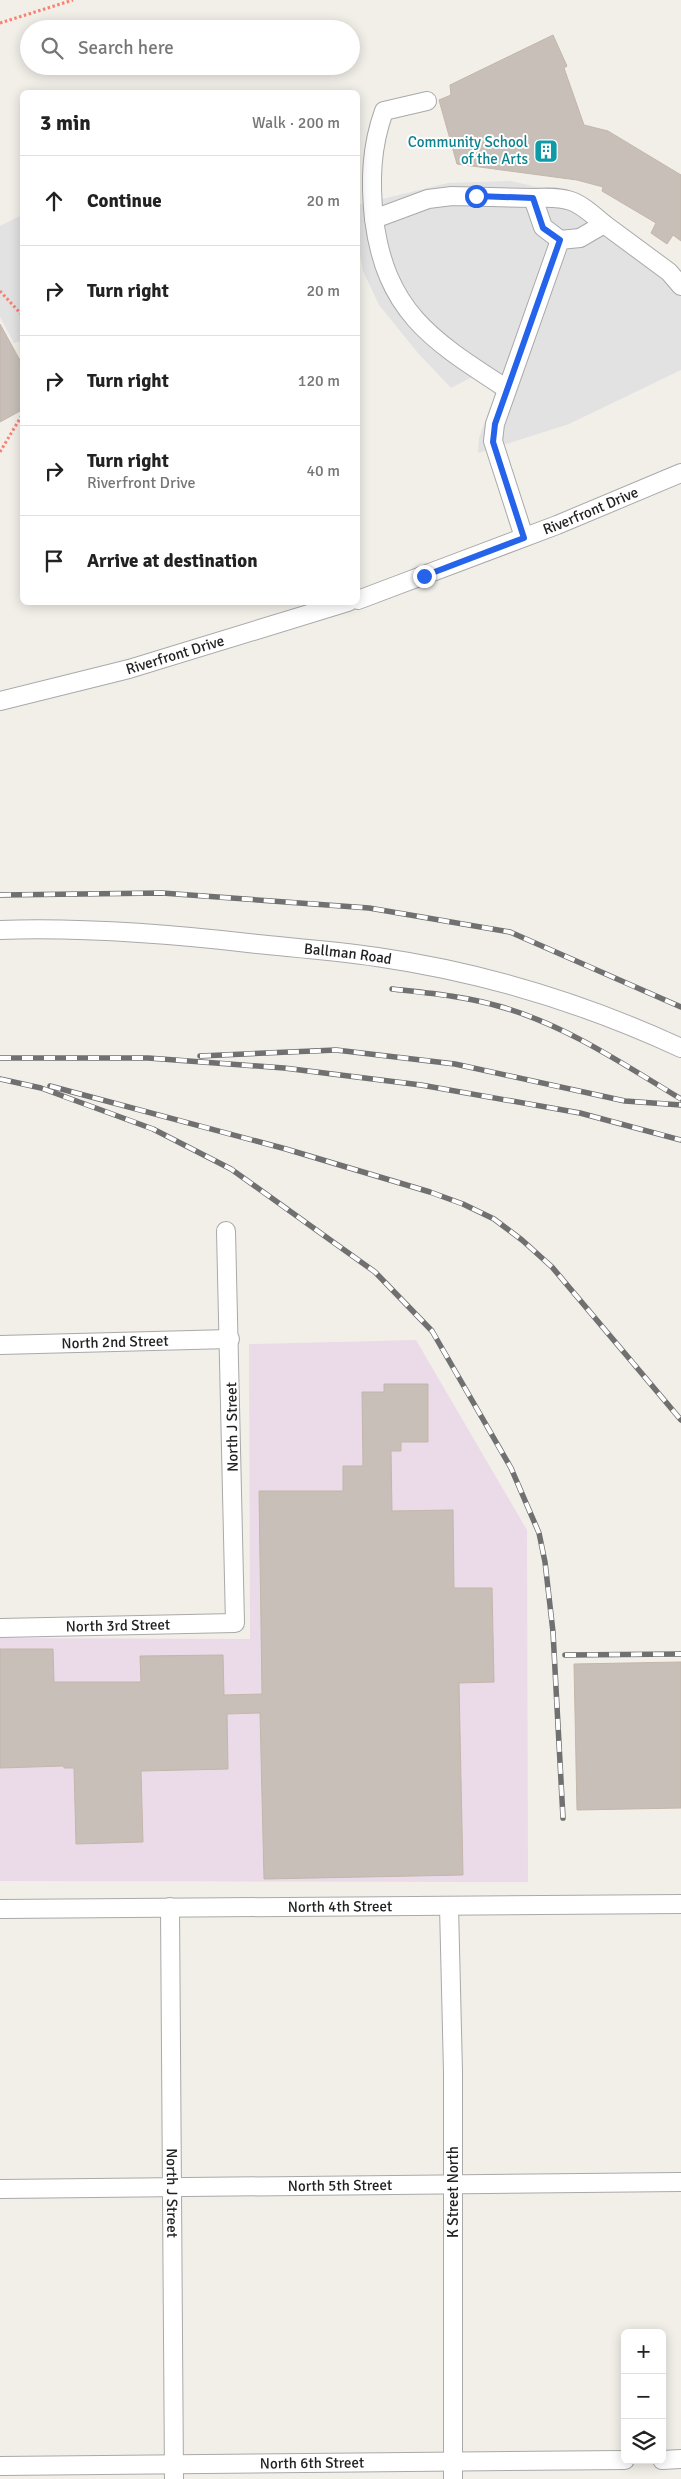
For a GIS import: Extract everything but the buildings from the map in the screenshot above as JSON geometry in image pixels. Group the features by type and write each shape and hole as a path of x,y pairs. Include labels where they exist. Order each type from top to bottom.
{"street":[{"path":"427,101 384,111 376,132 370,190 377,247 390,281 414,320 444,348 507,389"},
{"path":"374,219 428,199 452,196 568,198 582,205 604,224 669,272 681,286"},
{"path":"533,198 543,228 560,240 580,238 604,224"},
{"path":"524,538 493,442 495,424 560,240"},
{"name":"Riverfront Drive","path":"360,599 524,538 681,473"},
{"name":"Riverfront Drive","path":"0,701 129,669 338,605"},
{"name":"Ballman Road","path":"0,930 157,933 386,958 433,967 525,990 614,1020 681,1048"},
{"name":"North J Street","path":"226,1231 230,1340 235,1624"},
{"name":"North 2nd Street","path":"0,1345 230,1340"},
{"name":"North 3rd Street","path":"0,1628 235,1624"},
{"name":"North 4th Street","path":"0,1909 681,1904"},
{"name":"K Street North","path":"450,1906 453,2184 453,2471"},
{"name":"North J Street","path":"170,1907 174,2472"},
{"name":"North 5th Street","path":"0,2189 681,2182"},
{"name":"North 6th Street","path":"0,2466 174,2472 453,2471 621,2460"},
{"path":"666,2460 681,2460"}],"path":[{"path":"0,23 73,0"},
{"path":"0,291 20,313"},
{"path":"0,452 20,417"}],"shaded area":[{"path":"511,181 567,194 681,270 681,370 569,424 478,453 479,438 495,394 474,376 451,388 418,353 379,305 363,271 360,255 360,205 448,183"},
{"path":"20,216 20,341 14,343 0,317 0,226"},
{"path":"416,1340 527,1530 528,1882 0,1881 0,1638 250,1639 249,1344"}],"railway":[{"path":"0,895 162,893 369,908 510,932 681,1007"},
{"path":"392,989 472,1000 498,1006 546,1023 592,1046 681,1099"},
{"path":"200,1056 336,1050 455,1064 625,1101 681,1105"},
{"path":"0,1058 148,1058 284,1068 421,1085 580,1113 681,1140"},
{"path":"0,1079 41,1088 153,1129 231,1169 375,1272 432,1331 511,1468 539,1533 545,1562 553,1632 563,1818"},
{"path":"50,1086 286,1149 430,1192 463,1204 494,1219 522,1240 552,1267 681,1420"},
{"path":"565,1655 681,1654"}],"place":[{"name":"Community School of the Arts","path":"546,151"}],"route":[{"path":"424,576 524,538 493,442 495,424 560,240 543,228 533,198 476,196"}]}
